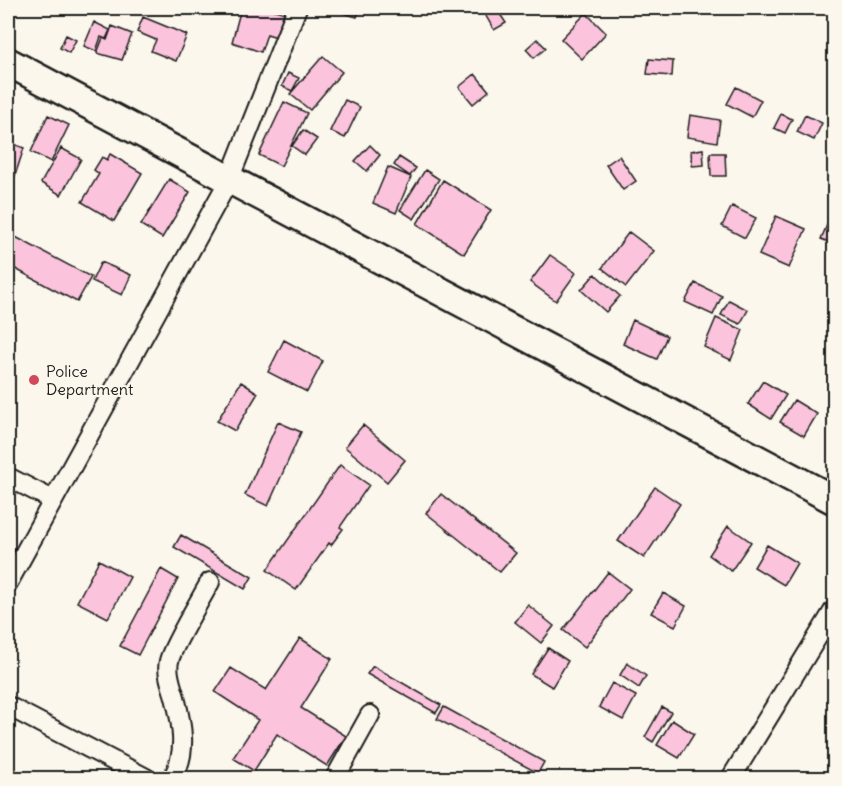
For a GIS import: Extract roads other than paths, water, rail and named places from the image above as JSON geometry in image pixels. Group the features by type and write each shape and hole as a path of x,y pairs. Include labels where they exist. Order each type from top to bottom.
{"highway":[{"path":"8,62 834,500"}],"street":[{"path":"8,583 230,180 297,8"},
{"path":"8,477 53,500"},
{"path":"172,778 179,767 182,755 181,733 170,679 169,660 210,582"},
{"path":"731,778 834,610"},
{"path":"8,706 146,778"},
{"path":"335,778 370,715"}],"place":[{"name":"Police Department","path":"34,380"}]}
